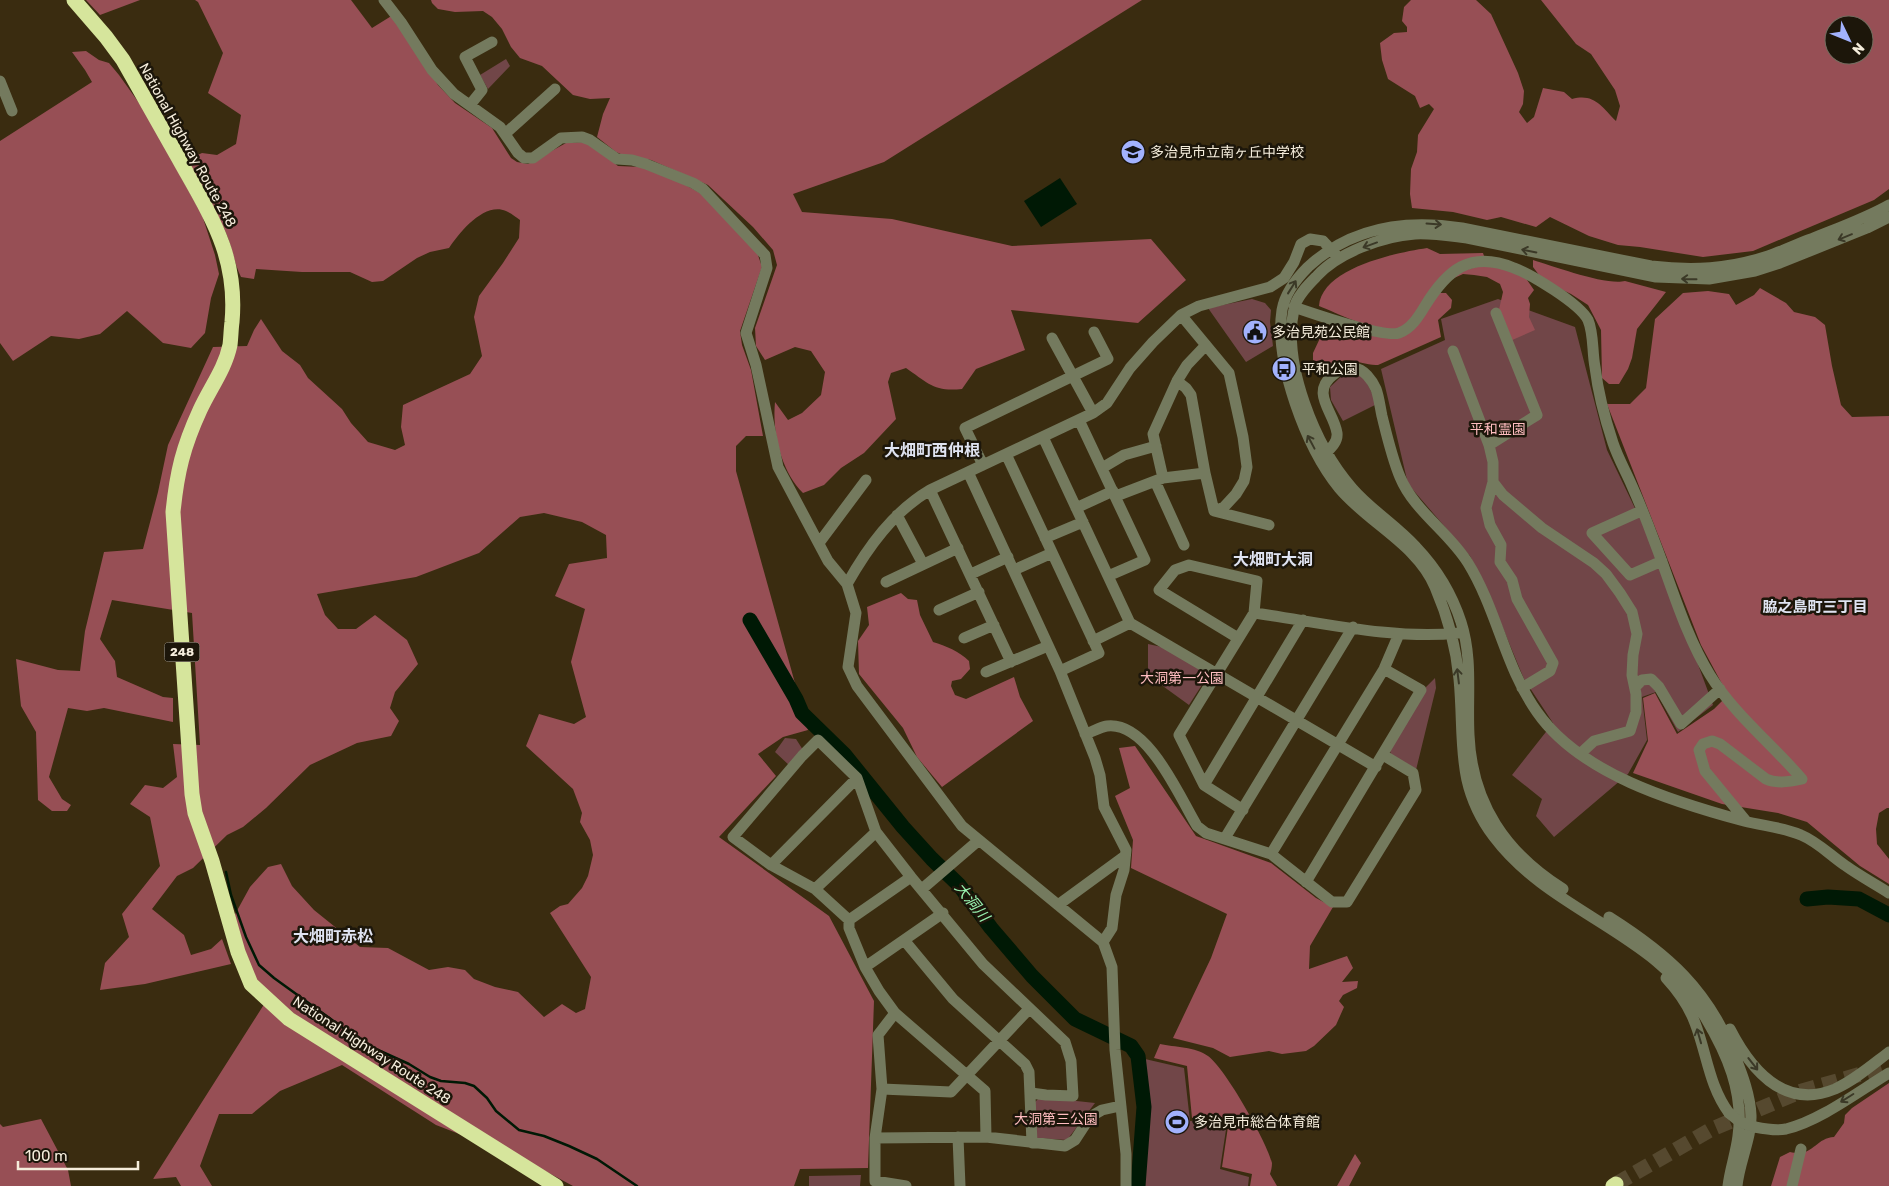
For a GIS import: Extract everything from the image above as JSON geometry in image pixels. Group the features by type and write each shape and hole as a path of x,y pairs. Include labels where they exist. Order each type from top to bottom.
{"highway":[{"name":"National Highway Route 248","path":"74,0 106,37 128,69 212,218 225,248 232,278 233,307 230,345 218,378 201,408 186,443 176,476 173,512 192,794 195,813 212,861 241,960 251,984 289,1020 556,1186"}],"street":[{"path":"384,0 402,22 432,70 454,94 500,127 518,154 524,158 533,158 562,138 582,137 590,140 617,159 632,160 646,164 693,182 713,198 765,255 767,268 746,333 747,338 756,365 778,467 828,561 847,584 856,613 848,668 857,686 962,826 1102,942 1112,967 1115,1050 1126,1154 1126,1186"},
{"path":"470,105 482,90 465,57 492,42"},
{"path":"0,82 12,111"},
{"path":"505,134 555,89"},
{"path":"1889,205 1864,219 1770,255 1732,266 1705,269 1677,269 1651,266 1433,223 1389,226 1364,233 1331,249 1298,276 1287,293 1282,308 1281,331 1289,383 1305,431 1316,452 1339,488 1357,507 1404,547 1422,565 1433,582 1452,634 1459,682 1460,735 1465,774 1471,794 1491,833 1506,853 1544,886 1695,981 1721,1011 1734,1037 1751,1062 1771,1083 1802,1095 1816,1094 1834,1089 1851,1080 1889,1052"},
{"path":"1737,1186 1751,1116 1747,1089 1727,1038 1712,1010 1693,984 1626,928 1536,870 1517,853 1501,834 1481,795 1474,774 1469,735 1469,674 1464,632 1457,610 1432,565 1415,546 1367,504 1351,487 1327,452 1310,417 1299,383 1292,331 1294,307 1306,288 1324,267 1339,258 1393,237 1415,234 1438,234 1467,238 1656,277 1709,279 1755,271 1780,263 1868,228 1889,217"},
{"path":"847,584 872,543 911,501 930,490 1093,413 1107,403 1130,368 1181,315 1198,306 1256,291 1284,278 1294,262 1301,244 1310,239 1323,241 1339,258"},
{"path":"1294,307 1328,319 1387,334 1399,334 1416,320 1442,281 1453,271 1469,263 1491,262 1514,268 1532,277 1573,302 1582,311 1588,320 1592,333 1592,352 1598,388 1612,441 1692,640 1710,675 1720,689 1802,779 1788,782 1766,779 1720,744 1712,742 1703,744 1699,750 1706,771 1746,821"},
{"path":"1489,445 1537,416 1496,313"},
{"path":"1181,315 1229,373 1243,437 1247,468 1244,482 1224,507 1214,511"},
{"path":"983,465 965,428 1108,359 1094,332"},
{"path":"1052,338 1093,413"},
{"path":"1184,545 1159,480 1153,434 1177,381 1187,365 1206,345"},
{"path":"1453,351 1489,445 1493,482 1486,508 1490,525 1501,545 1500,562 1512,580 1517,598 1553,663 1550,671 1522,688"},
{"path":"1327,452 1335,443 1338,434 1322,390 1328,379 1339,370 1354,368 1367,374 1376,389 1388,441 1407,492 1461,553 1473,572 1522,688 1552,731 1580,754 1620,779 1639,787 1746,821 1773,826 1802,835 1889,893"},
{"path":"1177,381 1191,395 1204,473 1214,511"},
{"path":"1079,420 1145,560 1108,576"},
{"path":"1043,437 1130,623 1376,767"},
{"path":"1102,468 1124,455 1156,446"},
{"path":"1006,454 1099,653 1060,671"},
{"path":"968,472 1060,671 1100,775 1104,807 1126,850 1124,870 1116,895 1112,928 1102,942"},
{"path":"1076,508 1114,493 1159,480 1204,473"},
{"path":"819,543 866,480"},
{"path":"1493,482 1503,495 1542,528 1594,563 1606,574 1632,612 1637,634 1632,675 1635,687 1636,712 1630,731 1594,741 1580,754"},
{"path":"930,490 1011,662"},
{"path":"1214,511 1269,525"},
{"path":"1641,511 1592,533 1630,575 1662,562"},
{"path":"897,515 923,564"},
{"path":"1045,538 1082,522"},
{"path":"886,582 958,548"},
{"path":"1014,570 1052,553"},
{"path":"971,574 1008,557"},
{"path":"1238,638 1159,590 1175,570 1189,565 1257,581 1254,614 1179,735 1204,785 1242,810"},
{"path":"939,610 979,592"},
{"path":"1254,614 1398,634 1436,636 1464,632"},
{"path":"1204,785 1303,620"},
{"path":"1093,641 1130,623"},
{"path":"964,638 994,625"},
{"path":"1225,838 1353,628"},
{"path":"1271,854 1339,746 1384,669 1398,634"},
{"path":"986,672 1048,646"},
{"path":"1306,882 1421,690 1384,669"},
{"path":"1635,687 1642,680 1652,679 1659,687 1681,724 1720,689"},
{"path":"1085,734 1108,726 1132,732 1149,748 1163,766 1198,826 1206,833 1271,854 1332,902 1347,902 1416,790 1413,772 1383,755"},
{"path":"986,1137 985,1091 895,1013 878,991 865,968 849,928 849,920 815,889 771,865 733,837 818,740 857,778 876,832 911,877 983,964 1065,1042 1071,1061 1073,1096 1046,1095 1031,1092"},
{"path":"771,865 857,778"},
{"path":"815,889 876,832"},
{"path":"922,889 979,840"},
{"path":"1058,905 1125,856"},
{"path":"849,920 911,877"},
{"path":"865,968 942,913"},
{"path":"904,940 954,999 1025,1064 1029,1072 1031,1092 1032,1143"},
{"path":"1663,960 1663,974 1683,999 1695,1022 1711,1080 1720,1101 1728,1113 1740,1122 1770,1130 1804,1124 1889,1072"},
{"path":"1663,960 1703,1013 1729,1065 1739,1094 1740,1120 1738,1141 1732,1158 1728,1186"},
{"path":"882,1089 951,1092 1029,1009"},
{"path":"895,1013 878,1035 882,1089 875,1138 875,1182 906,1186"},
{"path":"875,1138 986,1137 1065,1146 1075,1140 1090,1117 1102,1110 1120,1106"},
{"path":"958,1137 960,1186"},
{"path":"1792,1186 1801,1149"}],"green space":[{"path":"506,59 510,66 488,89 480,75"},
{"path":"1252,299 1265,303 1271,310 1270,322 1273,346 1246,362 1208,308"},
{"name":"平和霊園","path":"1498,299 1575,327 1607,450 1658,556 1713,705 1678,732 1656,692 1642,697 1647,740 1628,774 1554,837 1536,816 1542,799 1512,775 1553,723 1524,679 1485,585 1470,556 1408,484 1381,369 1445,340 1441,319"},
{"path":"1354,372 1364,376 1377,404 1343,421 1331,400 1330,387 1343,375"},
{"name":"大洞第一公園","path":"1148,644 1162,647 1209,674 1189,705 1160,684 1148,670"},
{"path":"1435,678 1436,688 1416,770 1391,756 1390,750 1426,687"},
{"path":"785,738 796,739 803,750 790,766 775,752"},
{"name":"多治見市総合体育館","path":"1145,1059 1184,1068 1190,1121 1227,1123 1220,1169 1249,1177 1248,1186 1142,1186 1146,1109"},
{"name":"大洞第三公園","path":"1040,1097 1095,1103 1067,1140 1037,1138 1034,1103"},
{"path":"861,1175 860,1186 809,1186 809,1176"}],"shaded area":[{"path":"86,0 140,0 100,15"},
{"path":"195,0 351,0 372,28 393,15 438,85 455,103 492,128 511,158 517,162 528,164 566,143 583,142 594,147 618,166 641,167 682,183 700,193 757,252 762,267 740,331 742,345 751,370 763,436 746,436 736,446 736,471 808,730 783,737 758,754 776,776 719,837 829,916 874,1001 868,1168 800,1169 794,1186 573,1186 521,1158 436,1125 342,1065 280,1091 252,1114 219,1114 200,1166 212,1186 181,1186 176,1177 153,1179 270,995 255,978 233,918 250,887 268,867 281,864 292,886 314,910 360,947 388,948 429,970 448,967 465,970 474,979 495,987 518,992 544,1017 562,1004 576,1013 585,1009 591,977 550,913 560,906 568,904 582,888 588,876 593,855 590,840 580,822 582,813 573,789 526,746 539,714 574,724 586,717 571,662 585,609 555,596 569,564 607,558 606,535 582,522 544,513 520,517 479,553 416,577 317,594 325,615 338,629 356,629 375,615 407,640 418,664 395,692 390,708 399,721 391,736 357,743 310,765 266,808 243,827 227,835 193,868 177,876 152,909 184,935 191,955 211,949 222,939 231,964 145,984 100,990 105,963 129,937 122,914 160,866 150,817 130,804 145,785 163,788 177,777 173,744 200,745 192,613 112,600 100,639 115,661 117,677 163,697 173,698 173,722 104,708 87,711 68,708 49,777 62,799 71,805 67,811 52,811 38,800 36,732 21,706 16,659 58,670 80,671 85,631 104,552 143,549 168,445 213,347 247,346 261,319 282,351 300,365 308,378 342,409 351,423 368,442 395,450 405,445 401,427 403,405 470,374 482,356 474,317 479,296 519,238 520,220 508,212 498,209 489,211 473,220 459,234 449,248 430,252 417,258 383,281 372,282 350,272 302,272 256,269 254,279 241,277 222,224 187,160 202,153 217,155 236,144 241,115 208,93 223,53 198,2"},
{"path":"431,0 1142,0 884,162 793,194 802,212 892,219 1012,246 1151,239 1186,280 1138,323 1011,310 1025,350 976,369 962,389 938,388 906,368 891,373 888,382 896,419 864,453 841,468 824,485 803,493 789,474 780,451 775,426 775,402 788,420 802,413 821,395 825,372 811,351 795,347 765,360 756,346 755,328 777,265 773,250 753,227 708,185 651,160 616,152 597,137 603,114 610,98 590,99 573,95 542,66 520,58 511,47 502,29 492,17 483,11 455,12 438,9"},
{"path":"1411,0 1476,0 1491,14 1518,73 1524,91 1523,104 1519,112 1527,123 1534,117 1543,88 1564,92 1572,99 1592,99 1616,121 1620,106 1615,90 1591,54 1576,44 1541,0 1889,0 1889,189 1874,200 1753,251 1703,257 1618,245 1589,236 1550,217 1536,227 1501,217 1487,220 1453,212 1412,208 1410,194 1411,169 1417,152 1418,135 1434,109 1429,104 1420,108 1415,96 1388,79 1382,60 1380,43 1394,33 1407,32 1407,27 1402,21 1404,7"},
{"path":"86,51 99,60 109,63 144,110 202,215 219,274 211,298 205,333 191,348 163,343 127,311 100,334 79,339 51,336 13,361 0,343 0,141 92,82 72,52"},
{"path":"1060,178 1077,204 1041,227 1024,201"},
{"path":"1427,248 1440,254 1483,253 1485,259 1459,263 1413,319 1400,329 1381,329 1370,326 1319,306 1323,293 1346,272 1380,259"},
{"path":"1533,260 1593,278 1606,281 1625,281 1666,292 1637,329 1632,358 1619,384 1609,384 1602,378 1601,330 1588,305 1550,284 1539,275 1533,267"},
{"path":"1491,263 1525,277 1534,290 1528,298 1530,304 1529,317 1535,330 1510,341 1498,314 1503,292 1500,284 1487,277 1474,275 1463,274 1452,279 1454,273"},
{"path":"1760,288 1786,303 1794,312 1815,317 1825,325 1841,405 1852,417 1889,416 1889,808 1879,813 1876,829 1877,844 1889,859 1889,884 1860,866 1807,822 1778,813 1722,804 1633,773 1648,741 1643,698 1655,693 1677,734 1714,709 1728,695 1701,645 1607,404 1630,404 1646,388 1655,319 1683,293 1708,291 1729,294 1736,305 1754,295"},
{"path":"1440,293 1446,293 1452,300 1451,308 1438,320 1441,337 1378,365 1346,360 1337,362 1327,369 1313,360 1313,353 1321,336 1340,327 1397,337"},
{"path":"901,593 908,599 917,600 920,615 933,642 952,649 969,661 970,669 961,679 952,681 951,686 955,695 966,699 1014,677 1020,697 1033,721 942,787 917,757 903,728 859,674 858,641 869,625 867,607"},
{"path":"1135,746 1196,836 1271,863 1316,898 1333,907 1310,946 1309,969 1347,956 1353,968 1342,982 1358,981 1357,988 1343,995 1339,1001 1344,1007 1336,1025 1306,1051 1282,1054 1269,1051 1230,1057 1213,1048 1173,1038 1211,958 1227,914 1131,868 1133,840 1115,796 1130,788 1119,748"},
{"path":"1160,1044 1203,1053 1215,1063 1245,1106 1262,1139 1272,1163 1270,1174 1277,1186 1250,1186 1252,1174 1222,1167 1229,1120 1192,1118 1187,1066 1154,1058"},
{"path":"1889,1083 1889,1186 1771,1186 1780,1157 1790,1152 1804,1152 1828,1138 1834,1137 1844,1123 1845,1115 1852,1108"},
{"path":"41,1119 68,1170 71,1186 0,1186 0,1124 3,1127"},
{"path":"1355,1154 1361,1163 1349,1186 1337,1186"}],"waterway":[{"name":"大洞川","path":"750,620 796,699 802,713 844,754 903,827 959,885 991,928 1032,976 1075,1019 1131,1046 1138,1056 1144,1107 1138,1186"},
{"path":"226,872 231,895 246,937 259,965 274,978 357,1038 409,1064 430,1077 441,1081 465,1083 474,1086 487,1098 496,1111 519,1130 544,1136 597,1159 637,1186"},
{"path":"1807,899 1828,897 1859,899 1889,915"}],"tunnel":[{"path":"1616,1184 1712,1129 1802,1091 1889,1066"}],"place":[{"name":"多治見市立南ヶ丘中学校","path":"1133,152"},
{"name":"多治見苑公民館","path":"1255,332"},
{"name":"平和公園","path":"1284,369"},
{"name":"多治見市総合体育館","path":"1177,1122"}],"district":[{"name":"大畑町西仲根","path":"932,450"},
{"name":"大畑町大洞","path":"1273,559"},
{"name":"脇之島町三丁目","path":"1815,607"},
{"name":"大畑町赤松","path":"333,936"}]}
